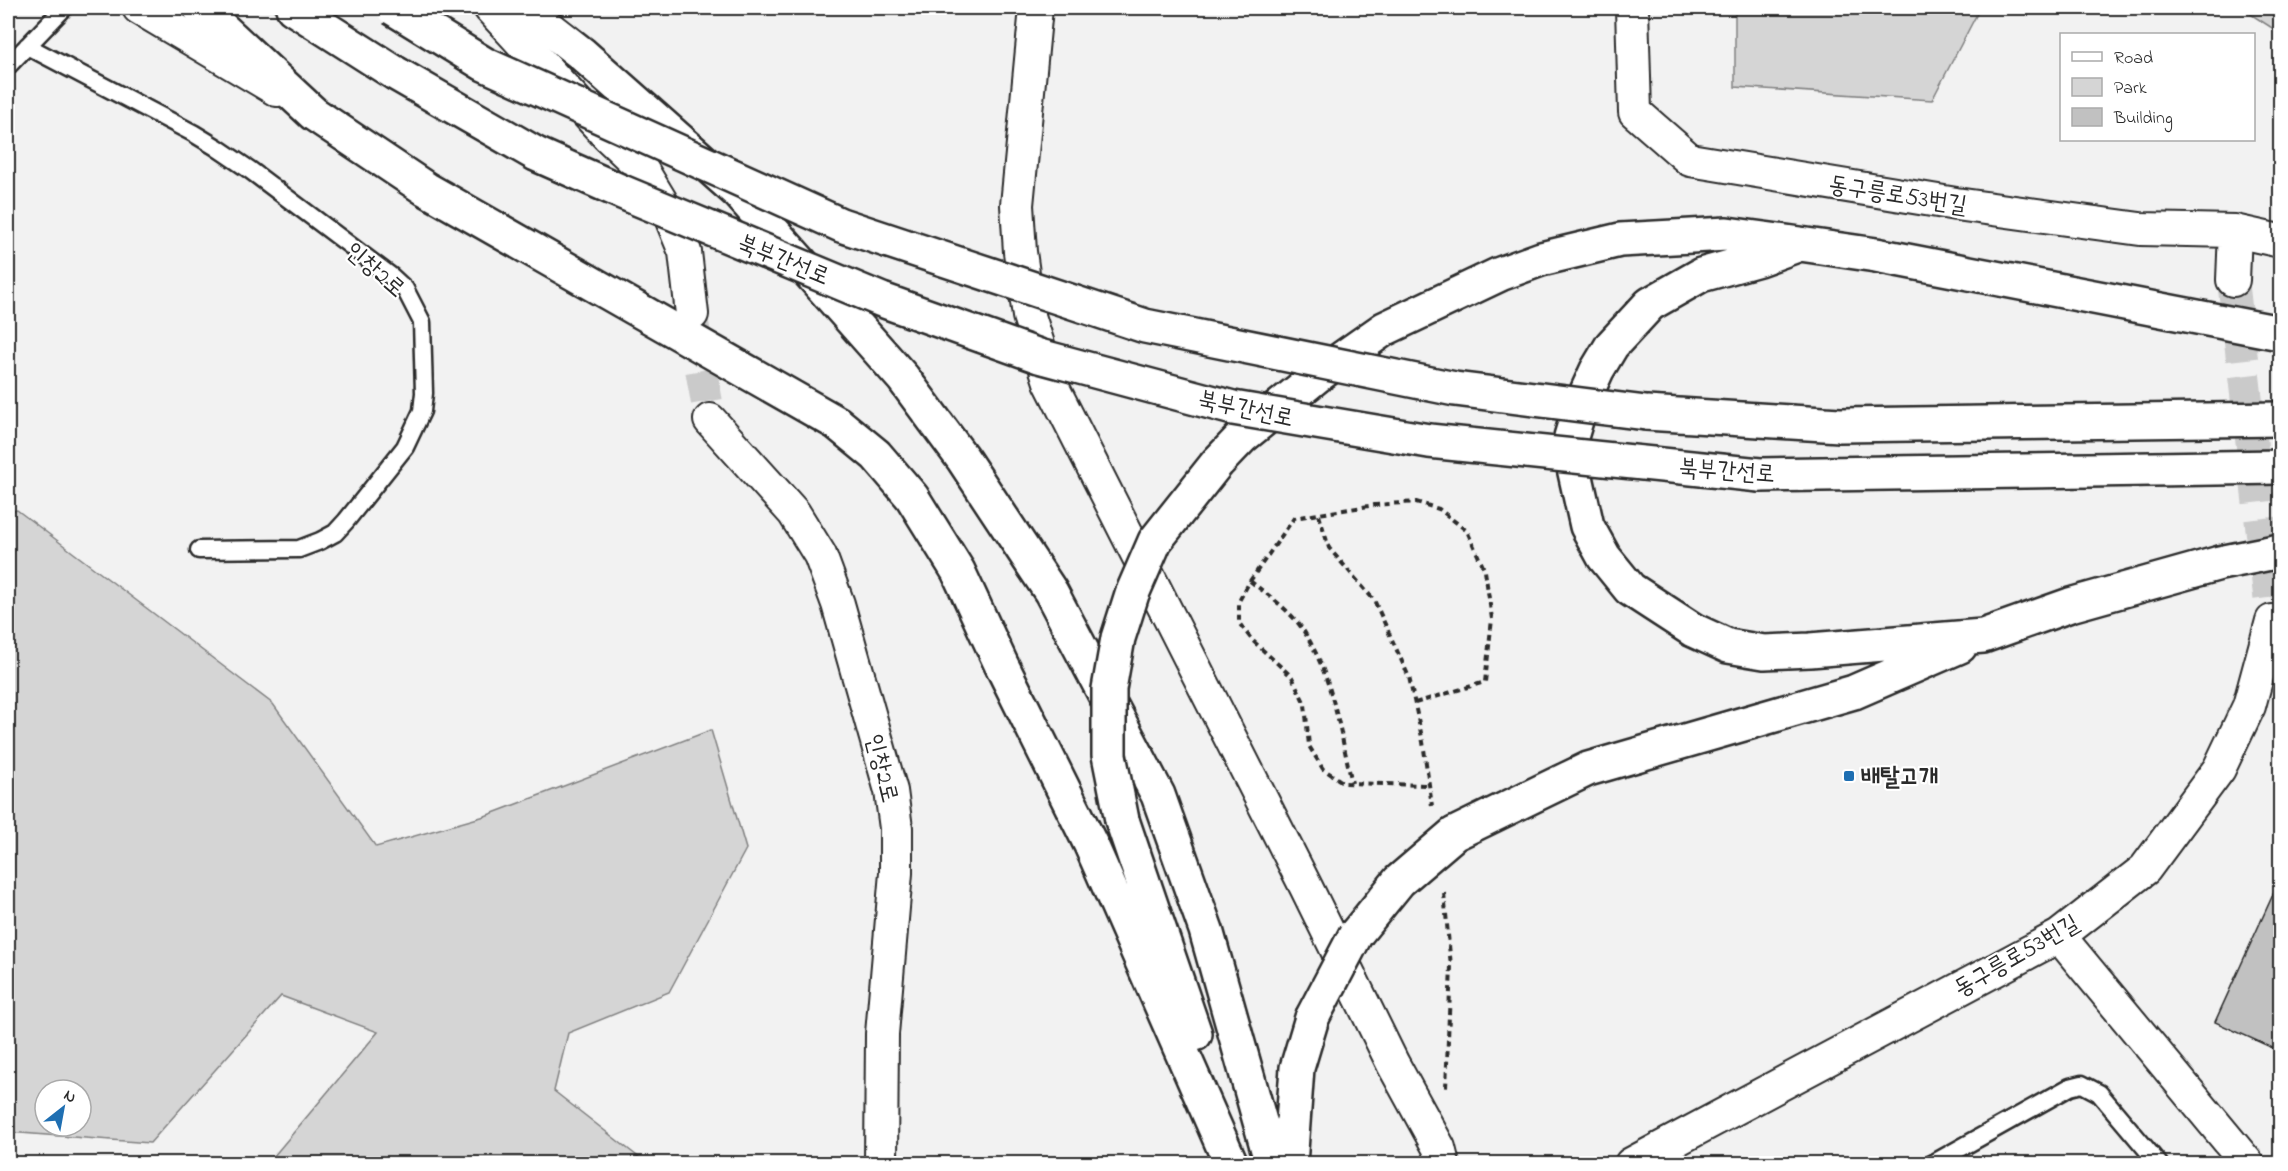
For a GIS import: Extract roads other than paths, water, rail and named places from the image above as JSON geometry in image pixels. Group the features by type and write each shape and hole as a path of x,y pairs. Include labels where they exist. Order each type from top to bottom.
{"highway":[{"path":"201,8 306,107 426,189 837,423 876,455 912,497 958,571 1001,664 1091,845 1233,1164"},
{"name":"북부간선로","path":"293,8 395,73 536,154 622,192 882,300 1039,356 1233,408 1429,441 1760,475 2280,467"},
{"path":"393,8 484,64 841,225 1145,326 1455,389 1647,413 1840,425 2280,419"},
{"path":"523,8 582,54 739,193 903,378 963,459 1051,592 1158,795 1206,930 1272,1164"},
{"path":"1233,1164 1165,943 1122,820 1110,755 1109,689 1118,639 1132,594 1155,541 1217,463 1242,437 1317,376 1384,329 1510,270 1541,259 1620,240 1727,234 1876,255 2280,333"},
{"path":"1800,244 1701,276 1680,286 1650,304 1612,345 1597,370 1580,408 1571,437 1574,468 1587,526 1604,557 1630,589 1693,630 1728,646 1764,652 1983,636"},
{"path":"1290,1164 1297,1068 1312,1018 1356,934 1399,881 1454,834 1588,769 1854,692 1983,636 2070,604 2220,563 2280,551"}],"street":[{"path":"139,8 306,107"},
{"path":"490,8 607,135 639,165 671,218 685,252 692,314"},
{"path":"1036,8 1017,205 1020,252 1029,316 1050,382 1441,1156"},
{"name":"동구릉로53번길","path":"1632,8 1635,112 1690,160 1956,204 2140,228 2235,231 2280,241"},
{"path":"2233,280 2235,231"},
{"name":"인창2로","path":"710,420 794,513 820,555 838,604 891,791 896,828 896,873 882,1034 881,1164"},
{"name":"동구릉로53번길","path":"1631,1164 2058,936 2145,869 2219,769 2249,706 2272,621"},
{"path":"2058,936 2248,1164"}],"lane":[{"path":"8,66 64,8"},
{"name":"인창2로","path":"27,46 193,133 250,170 392,277 405,289 422,322 424,393 418,419 405,447 335,533 299,549 199,550"},
{"path":"1932,1164 2070,1087 2082,1084 2099,1092 2159,1164"}],"tunnel":[{"path":"2233,280 2272,621"},
{"path":"693,323 710,420"}],"place":[{"name":"배탈고개","path":"1849,776"}]}
